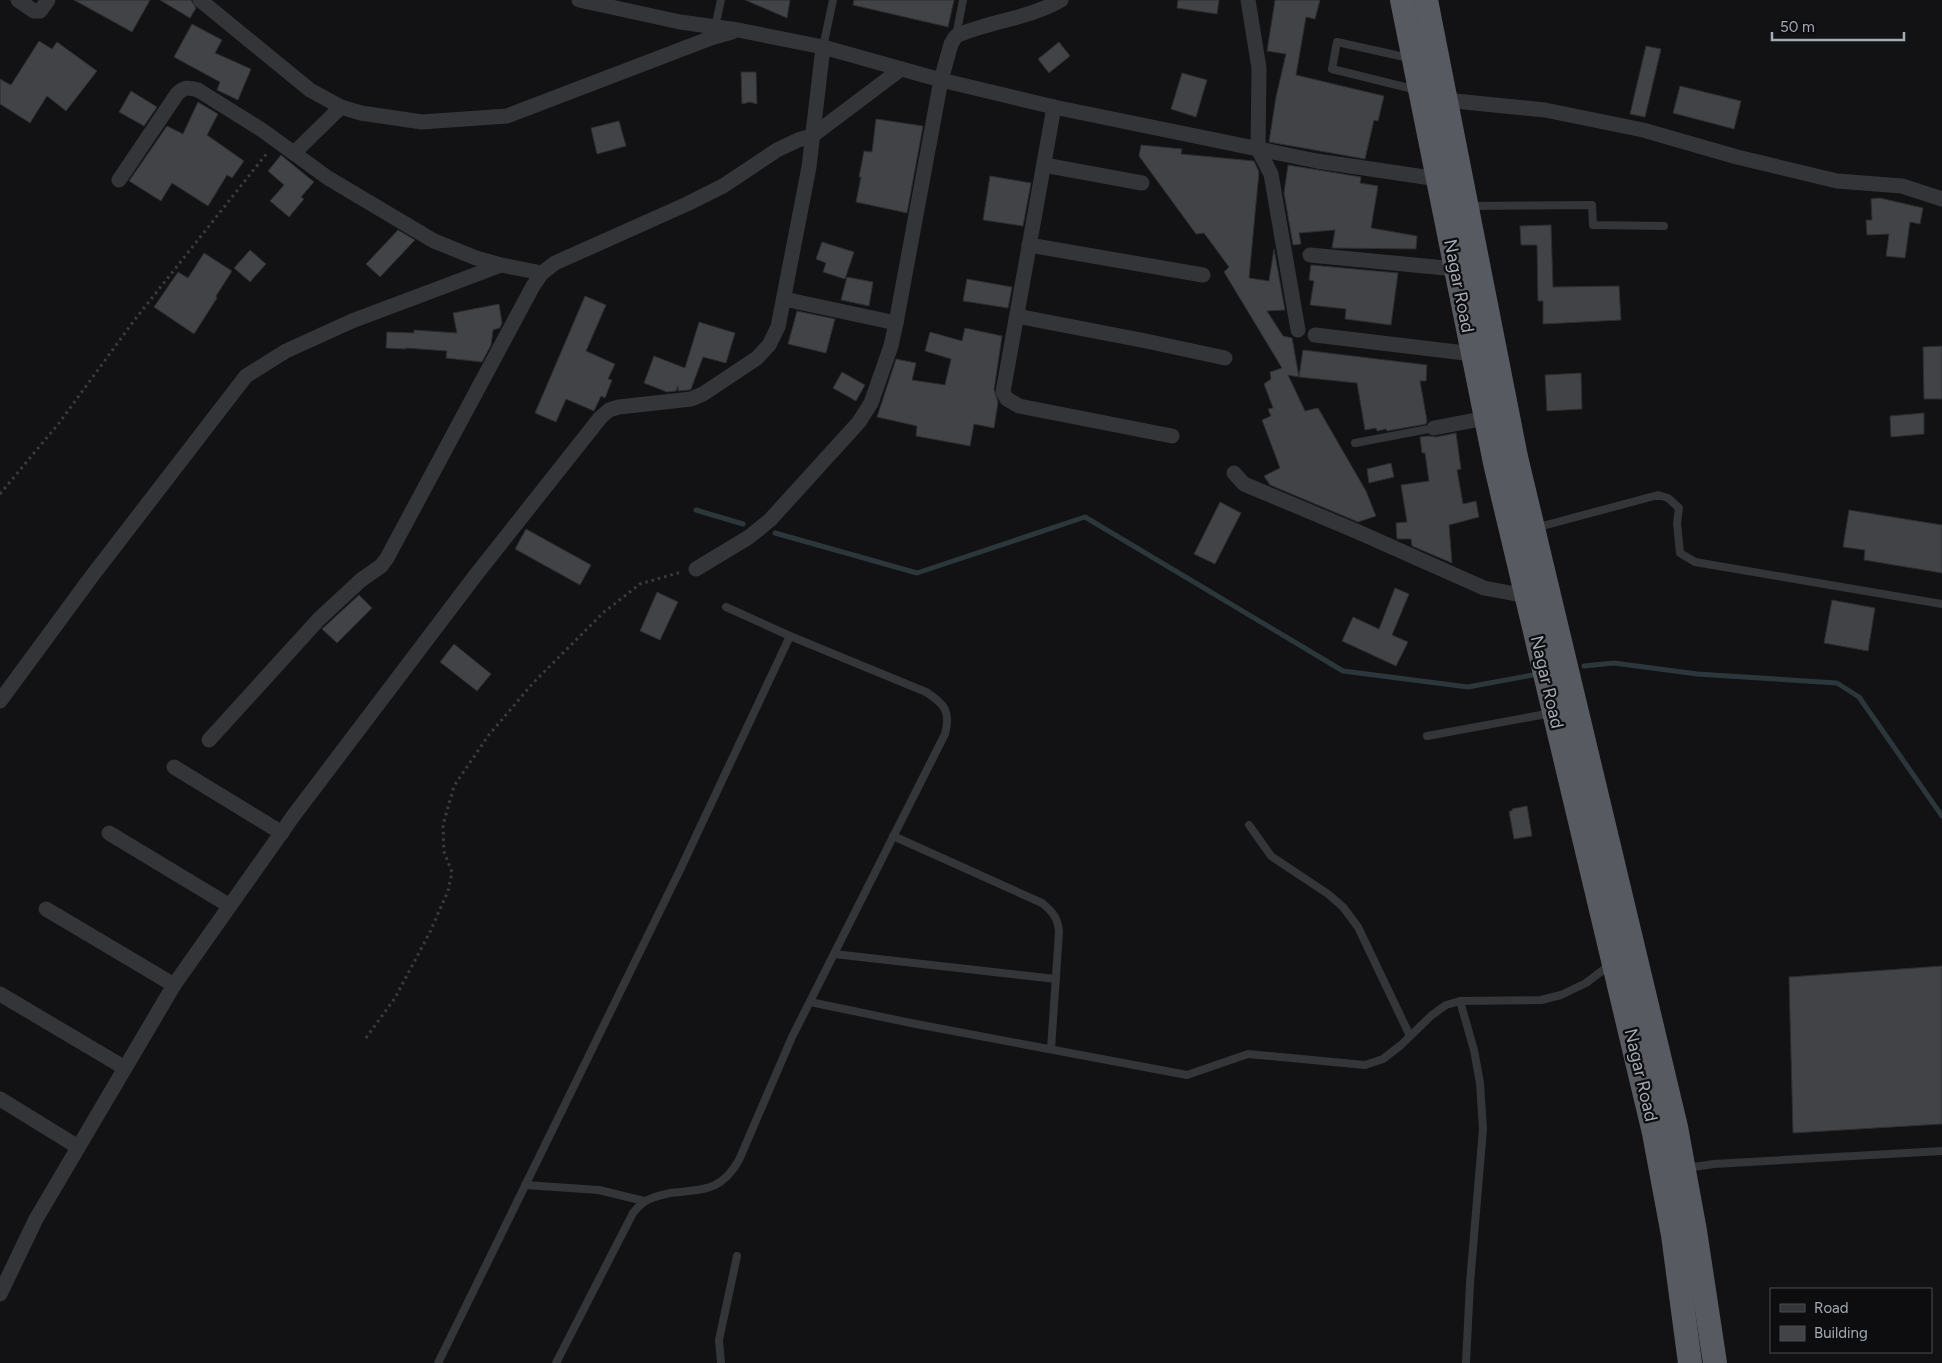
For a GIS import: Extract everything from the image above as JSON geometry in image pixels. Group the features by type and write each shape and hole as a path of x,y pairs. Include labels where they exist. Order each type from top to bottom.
{"highway":[{"name":"Nagar Road","path":"1402,0 1486,418 1654,1133 1673,1235 1690,1363"},
{"name":"Nagar Road","path":"1426,0 1516,457 1674,1118 1684,1168 1715,1363"}],"street":[{"path":"18,0 34,11 40,11 48,0"},
{"path":"200,0 310,90 341,107 361,113 422,122 507,116 712,38 738,30"},
{"path":"579,0 597,2 680,22 738,30 823,47 941,80 1054,107 1317,161 1438,179"},
{"path":"696,569 749,537 770,520 859,422 871,403 891,346 941,80 951,44 956,36 1028,15 1045,9 1061,0"},
{"path":"1248,0 1259,68 1258,149 1271,174 1298,330"},
{"path":"0,1294 36,1220 174,986 282,833 475,576 600,418 609,410 619,407 691,399 703,394 757,358 769,345 778,327 809,168 823,47"},
{"path":"210,740 319,619 361,580 381,566 387,558 542,272 555,263 723,186 777,150 812,136 901,68"},
{"path":"119,180 183,88 190,87 198,90 277,140 328,178 434,241 476,258 501,265 542,272"},
{"path":"1445,100 1544,110 1643,130 1737,157 1837,181 1902,186 1942,199"},
{"path":"294,153 341,107"},
{"path":"1054,107 1003,392 1007,399 1019,406 1172,436"},
{"path":"1044,165 1142,183"},
{"path":"1029,246 1203,275"},
{"path":"1310,254 1456,270"},
{"path":"0,701 92,576 246,376 286,351 352,321 501,265"},
{"path":"784,299 896,323"},
{"path":"1017,316 1225,358"},
{"path":"1315,335 1473,354"},
{"path":"1434,428 1486,418"},
{"path":"1234,473 1244,484 1484,588 1516,594 1527,599"},
{"path":"174,766 282,833"},
{"path":"109,833 230,906"},
{"path":"46,909 174,986"},
{"path":"0,994 125,1068"},
{"path":"0,1099 78,1147"}],"lane":[{"path":"715,27 721,0"},
{"path":"823,47 833,0"},
{"path":"956,36 963,0"},
{"path":"1414,59 1337,42 1332,69 1420,90"},
{"path":"1466,206 1592,204 1593,225 1664,226"},
{"path":"1355,443 1434,428"},
{"path":"1533,528 1658,494 1668,498 1678,508 1677,523 1680,553 1695,562 1942,604"},
{"path":"556,1363 625,1227 633,1213 644,1201 660,1195 710,1188 721,1183 732,1173 792,1037 945,734 949,720 946,710 938,700 926,692 790,636 726,606"},
{"path":"438,1363 679,872 790,636"},
{"path":"1427,736 1554,713"},
{"path":"1249,825 1271,856 1344,907 1358,927 1410,1036"},
{"path":"894,836 1042,903 1053,912 1058,920 1059,932 1050,1049"},
{"path":"834,954 1056,979"},
{"path":"810,1002 884,1018 1187,1075 1248,1054 1365,1065 1383,1059 1446,1005 1460,1001 1541,1000 1561,995 1586,983 1614,962"},
{"path":"1460,1001 1474,1050 1480,1083 1483,1129 1470,1283 1466,1363"},
{"path":"1684,1168 1714,1164 1942,1151"},
{"path":"526,1185 598,1190 644,1201"},
{"path":"721,1363 719,1340 737,1256"}],"path":[{"path":"0,494 59,423 136,318 277,140"},
{"path":"366,1038 395,998 430,932 448,891 452,872 444,852 443,824 454,786 488,736 533,683 604,612 640,584 664,576 696,569"}],"building":[{"path":"74,0 150,0 132,32"},
{"path":"160,0 191,0 196,8 190,18"},
{"path":"745,0 790,0 787,18"},
{"path":"854,0 954,0 948,27 853,5"},
{"path":"1178,0 1219,0 1217,14 1177,8"},
{"path":"1275,0 1320,0 1315,19 1306,17 1296,75 1384,96 1378,121 1374,120 1365,159 1269,142 1276,97 1286,54 1267,51"},
{"path":"192,24 222,40 215,53 251,69 238,100 217,90 220,82 174,57"},
{"path":"39,41 52,49 57,42 97,71 66,111 47,96 30,123 0,104 0,79 11,85"},
{"path":"1059,42 1070,56 1049,73 1038,59"},
{"path":"1646,46 1661,49 1645,117 1630,114"},
{"path":"741,72 756,72 757,104 750,102 742,104"},
{"path":"1182,73 1207,80 1196,117 1171,109"},
{"path":"1680,86 1741,101 1734,129 1673,113"},
{"path":"131,91 157,107 144,126 119,112"},
{"path":"198,102 218,114 207,135 244,161 232,178 227,175 208,206 172,183 161,201 129,181 167,126 183,134"},
{"path":"876,119 923,126 907,213 856,202 864,151 872,152"},
{"path":"619,121 626,146 597,154 591,128"},
{"path":"1141,145 1182,149 1181,154 1254,161 1259,172 1249,278 1269,281 1274,249 1285,310 1267,311 1283,336 1292,338 1299,377 1288,375 1305,411 1318,408 1366,491 1376,516 1358,522 1270,485 1264,476 1280,468 1262,420 1271,416 1268,409 1273,408 1264,384 1271,379 1270,372 1282,368 1224,272 1229,267 1204,233 1196,234 1139,156"},
{"path":"281,155 314,182 301,197 304,199 289,217 270,201 284,185 268,171"},
{"path":"1288,165 1361,177 1360,183 1378,186 1371,228 1417,236 1416,249 1332,248 1335,230 1299,233 1301,244 1293,245 1284,193"},
{"path":"990,176 1031,183 1023,226 983,220"},
{"path":"1880,198 1923,208 1920,224 1910,222 1905,258 1886,256 1889,234 1867,235 1866,220 1872,220 1871,199"},
{"path":"1551,225 1553,287 1619,286 1621,320 1543,324 1543,301 1538,301 1537,245 1521,245 1520,226"},
{"path":"398,230 415,240 380,277 366,264"},
{"path":"822,242 854,252 845,279 823,272 826,263 816,259"},
{"path":"250,250 266,264 250,282 234,268"},
{"path":"204,253 232,271 194,334 154,307 178,272 188,278"},
{"path":"1311,265 1398,273 1391,325 1345,319 1346,309 1310,305 1314,281 1309,280"},
{"path":"847,277 873,282 869,306 841,300"},
{"path":"967,279 1012,287 1008,308 963,301"},
{"path":"585,296 606,305 586,351 615,364 608,379 612,380 605,398 601,396 594,411 566,399 556,422 535,413"},
{"path":"499,304 502,323 500,328 493,330 491,345 482,362 446,358 447,351 386,348 387,332 414,333 414,330 457,333 453,313"},
{"path":"797,311 835,319 826,353 788,344"},
{"path":"699,322 735,333 726,363 703,357 689,390 678,391 678,386 676,391 667,392 644,383 654,356 685,368"},
{"path":"965,328 1002,336 994,390 998,402 994,428 974,424 970,446 916,436 917,426 877,417 896,359 916,363 912,380 945,385 951,359 925,351 930,332 962,341"},
{"path":"1942,346 1942,399 1924,399 1923,347"},
{"path":"1303,350 1427,365 1426,381 1420,381 1426,424 1387,431 1386,429 1377,431 1376,428 1365,430 1357,383 1299,377"},
{"path":"842,372 865,385 856,401 833,388"},
{"path":"1581,373 1582,409 1547,411 1545,375"},
{"path":"1924,413 1924,434 1891,437 1890,416"},
{"path":"1456,433 1461,469 1457,470 1463,504 1476,501 1479,517 1449,525 1452,563 1412,546 1411,539 1397,539 1396,523 1407,522 1401,485 1429,481 1425,453 1422,453 1420,437 1436,437"},
{"path":"1391,463 1394,477 1369,483 1367,469"},
{"path":"1220,502 1241,513 1215,564 1194,554"},
{"path":"1849,510 1942,525 1942,573 1864,560 1865,550 1843,547"},
{"path":"526,529 591,565 580,585 515,549"},
{"path":"1395,588 1409,594 1392,635 1408,642 1396,666 1342,641 1353,617 1379,629"},
{"path":"657,592 678,602 660,640 640,631"},
{"path":"359,595 372,608 337,643 322,629"},
{"path":"1832,600 1875,608 1868,651 1824,643"},
{"path":"454,644 491,674 477,691 440,662"},
{"path":"1527,806 1532,836 1514,839 1509,811"},
{"path":"1942,966 1942,1124 1793,1133 1789,977"}],"waterway":[{"path":"696,510 743,524"},
{"path":"775,533 917,573 1085,517 1343,671 1468,687 1538,674"},
{"path":"1584,666 1614,663 1697,674 1837,683 1859,697 1942,816"}]}
